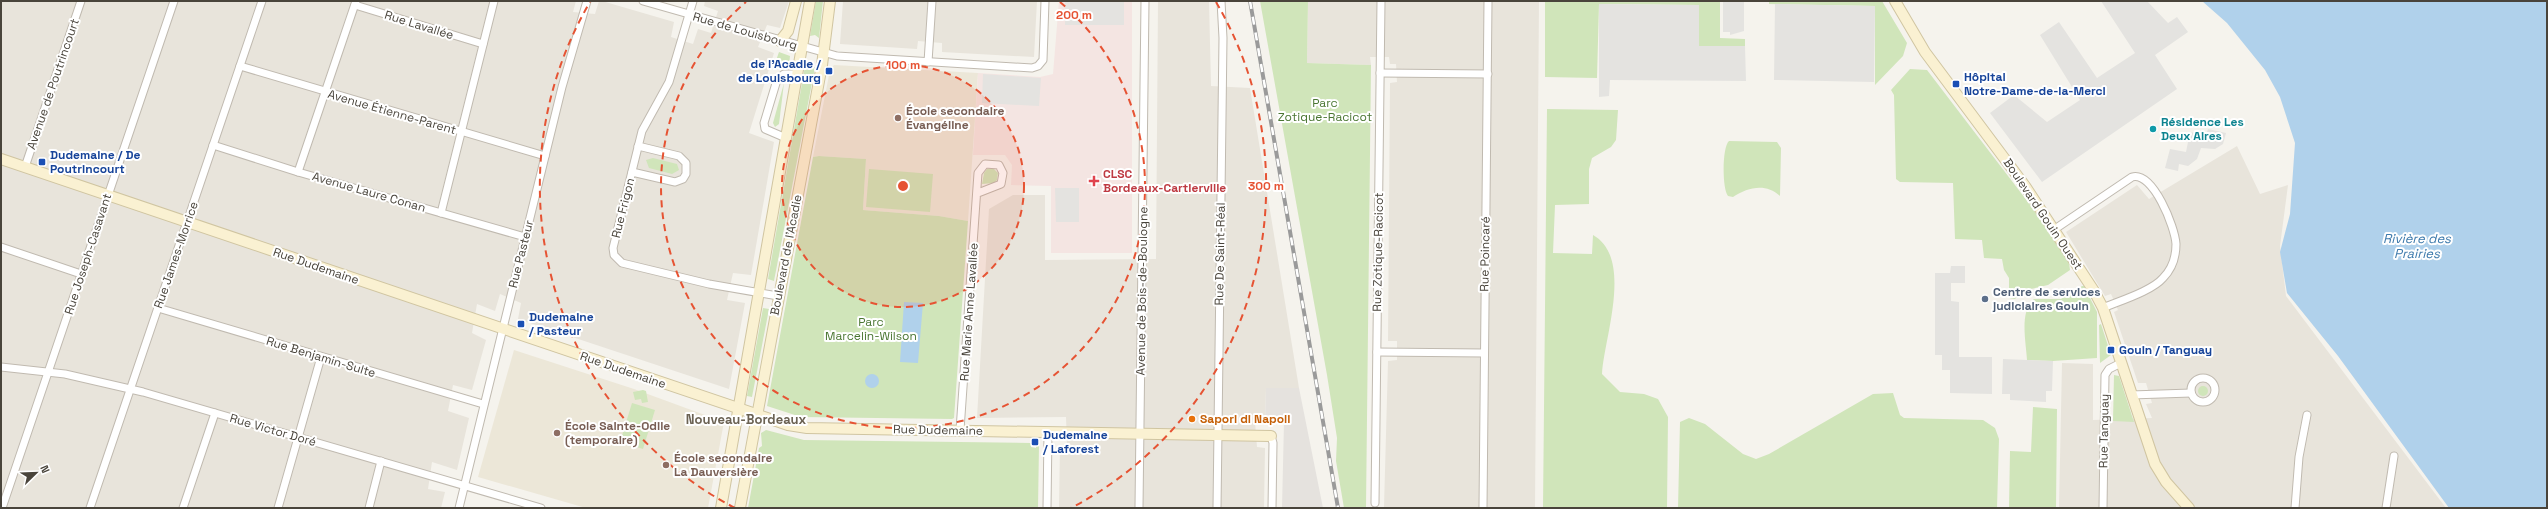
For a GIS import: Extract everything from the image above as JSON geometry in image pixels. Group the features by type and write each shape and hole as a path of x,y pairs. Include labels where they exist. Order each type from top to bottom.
{"street":[{"name":"Avenue de Poutrincourt","path":"25,167 81,1"},
{"name":"Rue Joseph-Casavant","path":"2,508 174,1"},
{"name":"Rue James-Morrice","path":"90,508 262,1"},
{"path":"441,213 494,1"},
{"name":"Rue Pasteur","path":"459,508 483,404 526,237 545,156 587,1"},
{"name":"Rue de Louisbourg","path":"643,1 780,40 823,54 1030,68 1040,65 1043,58 1045,1"},
{"name":"Rue Frigon","path":"693,1 669,82 643,128 613,248 616,259 622,263 700,282 778,296"},
{"path":"780,40 788,30 796,1"},
{"name":"Boulevard de l'Acadie","path":"721,508 810,1"},
{"name":"Boulevard de l'Acadie","path":"740,508 823,54 830,1"},
{"path":"928,62 932,1"},
{"name":"Avenue de Bois-de-Boulogne","path":"1139,508 1145,1"},
{"name":"Rue De Saint-Réal","path":"1216,508 1223,52 1221,1"},
{"name":"Rue Zotique-Racicot","path":"1374,503 1381,1"},
{"name":"Rue Poincaré","path":"1483,508 1488,1"},
{"name":"Boulevard Gouin Ouest","path":"1895,1 1928,56 2004,156 2054,229 2103,308 2131,395 2158,469 2188,508"},
{"path":"298,172 355,3"},
{"name":"Rue Lavallée","path":"355,3 483,44"},
{"name":"Avenue Étienne-Parent","path":"240,66 545,156"},
{"path":"1380,73 1488,74"},
{"path":"786,138 766,128 764,125 777,80 784,74 797,74"},
{"name":"Avenue Laure Conan","path":"213,145 298,172 526,237"},
{"path":"632,172 675,182 681,181 686,174 686,163 680,157 638,146"},
{"name":"Rue Dudemaine","path":"1,159 738,409 804,428 1271,436"},
{"name":"Rue Marie Anne Lavallée","path":"960,430 978,193 978,173 980,168 990,163 999,166 1004,173 1001,184 978,193"},
{"path":"2054,229 2132,177 2139,176 2145,179 2159,198 2175,236 2175,252 2170,269 2157,284 2103,308"},
{"path":"1,247 81,274"},
{"name":"Rue Benjamin-Sulte","path":"158,308 483,404"},
{"path":"1377,352 1484,353"},
{"path":"278,508 321,357"},
{"name":"Rue Tanguay","path":"2103,508 2105,375 2108,370 2121,363"},
{"name":"Rue Victor Doré","path":"1,367 48,372 130,390 215,413 541,508"},
{"path":"2131,395 2191,393"},
{"path":"183,508 215,413"},
{"path":"2295,508 2299,457 2306,415"},
{"path":"1047,508 1048,432"},
{"path":"1271,436 1273,443 1272,508"},
{"path":"2386,508 2394,456"},
{"path":"369,508 381,461"}],"shaded area":[{"path":"1,1 576,1 573,12 595,14 599,1 602,1 674,22 671,37 693,44 698,29 711,33 718,11 704,6 705,1 789,1 780,28 767,25 758,47 774,53 749,133 774,142 751,275 733,273 727,300 745,303 729,389 518,319 521,303 500,294 495,311 477,304 472,333 486,340 472,390 453,385 448,411 469,418 457,470 432,462 428,489 445,492 441,508 1,508"},
{"path":"843,1 1037,1 1034,57 942,52 942,43 918,41 917,49 840,44"},
{"path":"1059,1 1132,1 1132,253 1051,253 1051,186 1011,185 1012,165 1005,155 973,155 978,73 1040,77 1053,74"},
{"path":"1065,1 1124,1 1124,25 1065,25"},
{"path":"1158,1 1209,1 1211,86 1250,88 1299,388 1266,388 1265,422 1255,422 1257,447 1265,448 1264,508 1059,508 1060,446 1067,445 1066,417 977,418 989,209 1013,195 1045,195 1045,260 1156,259"},
{"path":"1308,1 1539,1 1535,508 1384,507 1388,361 1397,360 1397,341 1388,341 1390,83 1397,82 1396,64 1390,64 1389,57 1370,57 1371,65 1307,63"},
{"path":"1723,1 1744,1 1744,31 1730,35 1730,32 1723,32"},
{"path":"2101,1 2147,1 2168,23 2177,17 2188,32 2155,55 2177,89 2042,182 1990,113 2014,95 2047,122 2080,100 2040,35 2059,22 2097,78 2135,53"},
{"path":"1599,4 1699,5 1699,46 1745,46 1746,81 1610,80 1609,96 1599,97"},
{"path":"1775,4 1875,6 1874,82 1774,80"},
{"name":"École secondaire Évangéline","path":"834,65 978,73 968,221 939,216 863,210 866,159 819,156 813,157 830,70"},
{"path":"983,74 1041,78 1039,106 982,103"},
{"path":"2208,129 2226,133 2223,144 2215,149 2201,148 2197,159 2188,166 2179,164 2178,171 2165,168 2170,149 2186,152 2190,132 2206,135"},
{"path":"2237,146 2260,194 2288,185 2280,246 2286,296 2446,508 2059,508 2062,363 2093,364 2093,420 2152,418 2146,404 2152,403 2146,383 2138,383 2114,312 2118,310 2111,294 2105,296 2066,232 2137,185 2149,199"},
{"path":"1055,188 1079,188 1079,222 1056,222"},
{"path":"1951,266 1965,266 1965,283 1951,283 1951,301 1959,302 1959,357 1992,357 1992,394 1950,393 1950,370 1942,370 1942,355 1935,355 1935,273 1950,273"},
{"name":"École Sainte-Odile (temporaire)","path":"514,350 634,389 724,422 708,508 586,508 478,477"},
{"path":"2003,359 2053,361 2052,391 2046,391 2046,402 2010,400 2010,394 2002,394"},
{"path":"1266,388 1299,388 1323,508 1282,508 1284,422 1265,422"}],"green space":[{"path":"816,1 823,1 819,38 815,35 810,36"},
{"name":"Parc Zotique-Racicot","path":"1260,1 1308,1 1307,63 1371,65 1366,507 1416,508 1344,508 1336,461 1337,438 1327,375"},
{"path":"1545,1 1720,1 1720,38 1745,39 1745,46 1699,46 1698,5 1599,4 1597,78 1545,77"},
{"path":"1769,1 1882,1 1907,43 1903,56 1875,85 1875,6 1769,4"},
{"path":"779,52 790,56 789,66 777,66 773,69"},
{"path":"805,66 815,67 774,281 768,279"},
{"path":"1910,69 1927,70 2031,206 2069,263 2070,270 2048,285 2023,291 2015,299 2009,298 2009,278 2004,270 2002,259 1984,258 1982,240 1955,239 1953,183 1900,182 1896,179 1894,95 1891,90"},
{"path":"784,83 779,124 775,127 773,123"},
{"path":"1547,109 1618,110 1616,140 1611,147 1592,158 1589,169 1589,204 1555,205 1553,253 1592,254 1593,235 1605,246 1612,261 1614,300 1602,374 1620,392 1644,394 1658,399 1668,417 1667,508 1543,508"},
{"path":"1729,141 1777,142 1781,148 1780,196 1769,189 1757,188 1745,191 1733,197 1728,196 1724,177 1724,159"},
{"name":"Parc Marcelin-Wilson","path":"819,156 866,159 863,210 939,216 968,221 954,418 801,417 767,406 813,157"},
{"path":"653,158 677,164 679,170 672,174 649,168 646,160"},
{"path":"993,168 998,173 997,180 994,183 982,184 984,173 987,169"},
{"path":"869,169 933,174 930,212 866,207"},
{"path":"2084,286 2097,312 2097,358 2053,361 2027,360 2024,327 2026,311 2034,299 2061,299"},
{"path":"763,308 769,309 752,397 747,396"},
{"path":"2101,324 2111,355 2100,363 2099,325"},
{"path":"2114,375 2119,376 2134,422 2113,421"},
{"path":"2201,386 2205,386 2207,387 2207,395 2201,396 2198,393 2198,389"},
{"path":"643,390 646,391 648,402 642,403 641,399 635,400 633,392"},
{"path":"1893,393 1900,415 1904,418 1983,420 1995,428 1999,439 1997,508 1678,508 1680,422 1689,418 1705,424 1743,454 1756,459 1769,454 1873,394"},
{"path":"632,403 655,410 643,449 620,442"},
{"path":"2033,407 2057,409 2056,508 2009,508 2010,451 2031,452"},
{"path":"766,430 804,440 1031,443 1031,447 1036,448 1036,443 1039,445 1038,508 748,508 759,448 762,446 761,433"}],"water":[{"name":"Rivière des Prairies","path":"2202,1 2547,1 2547,508 2449,508 2338,356 2287,293 2280,252 2290,214 2295,143 2280,97 2265,70 2227,23"},
{"path":"904,302 923,303 918,363 900,362"},
{"path":"872,374 877,376 879,381 877,386 872,388 867,386 865,381 867,376"}],"railway":[{"path":"1250,1 1338,508"}],"place":[{"name":"de l'Acadie / de Louisbourg","path":"829,71"},
{"name":"Hôpital Notre-Dame-de-la-Merci","path":"1956,84"},
{"name":"École secondaire Évangéline","path":"898,118"},
{"name":"Résidence Les Deux Aires","path":"2153,129"},
{"name":"Dudemaine / De Poutrincourt","path":"42,162"},
{"name":"CLSC Bordeaux-Cartierville","path":"1094,181"},
{"name":"Centre de services judiciaires Gouin","path":"1985,299"},
{"name":"Dudemaine / Pasteur","path":"521,324"},
{"name":"Gouin / Tanguay","path":"2111,350"},
{"name":"Sapori di Napoli","path":"1192,419"},
{"name":"École Sainte-Odile (temporaire)","path":"557,433"},
{"name":"Dudemaine / Laforest","path":"1035,442"},
{"name":"École secondaire La Dauversière","path":"666,465"}],"district":[{"name":"Nouveau-Bordeaux","path":"746,419"}]}
